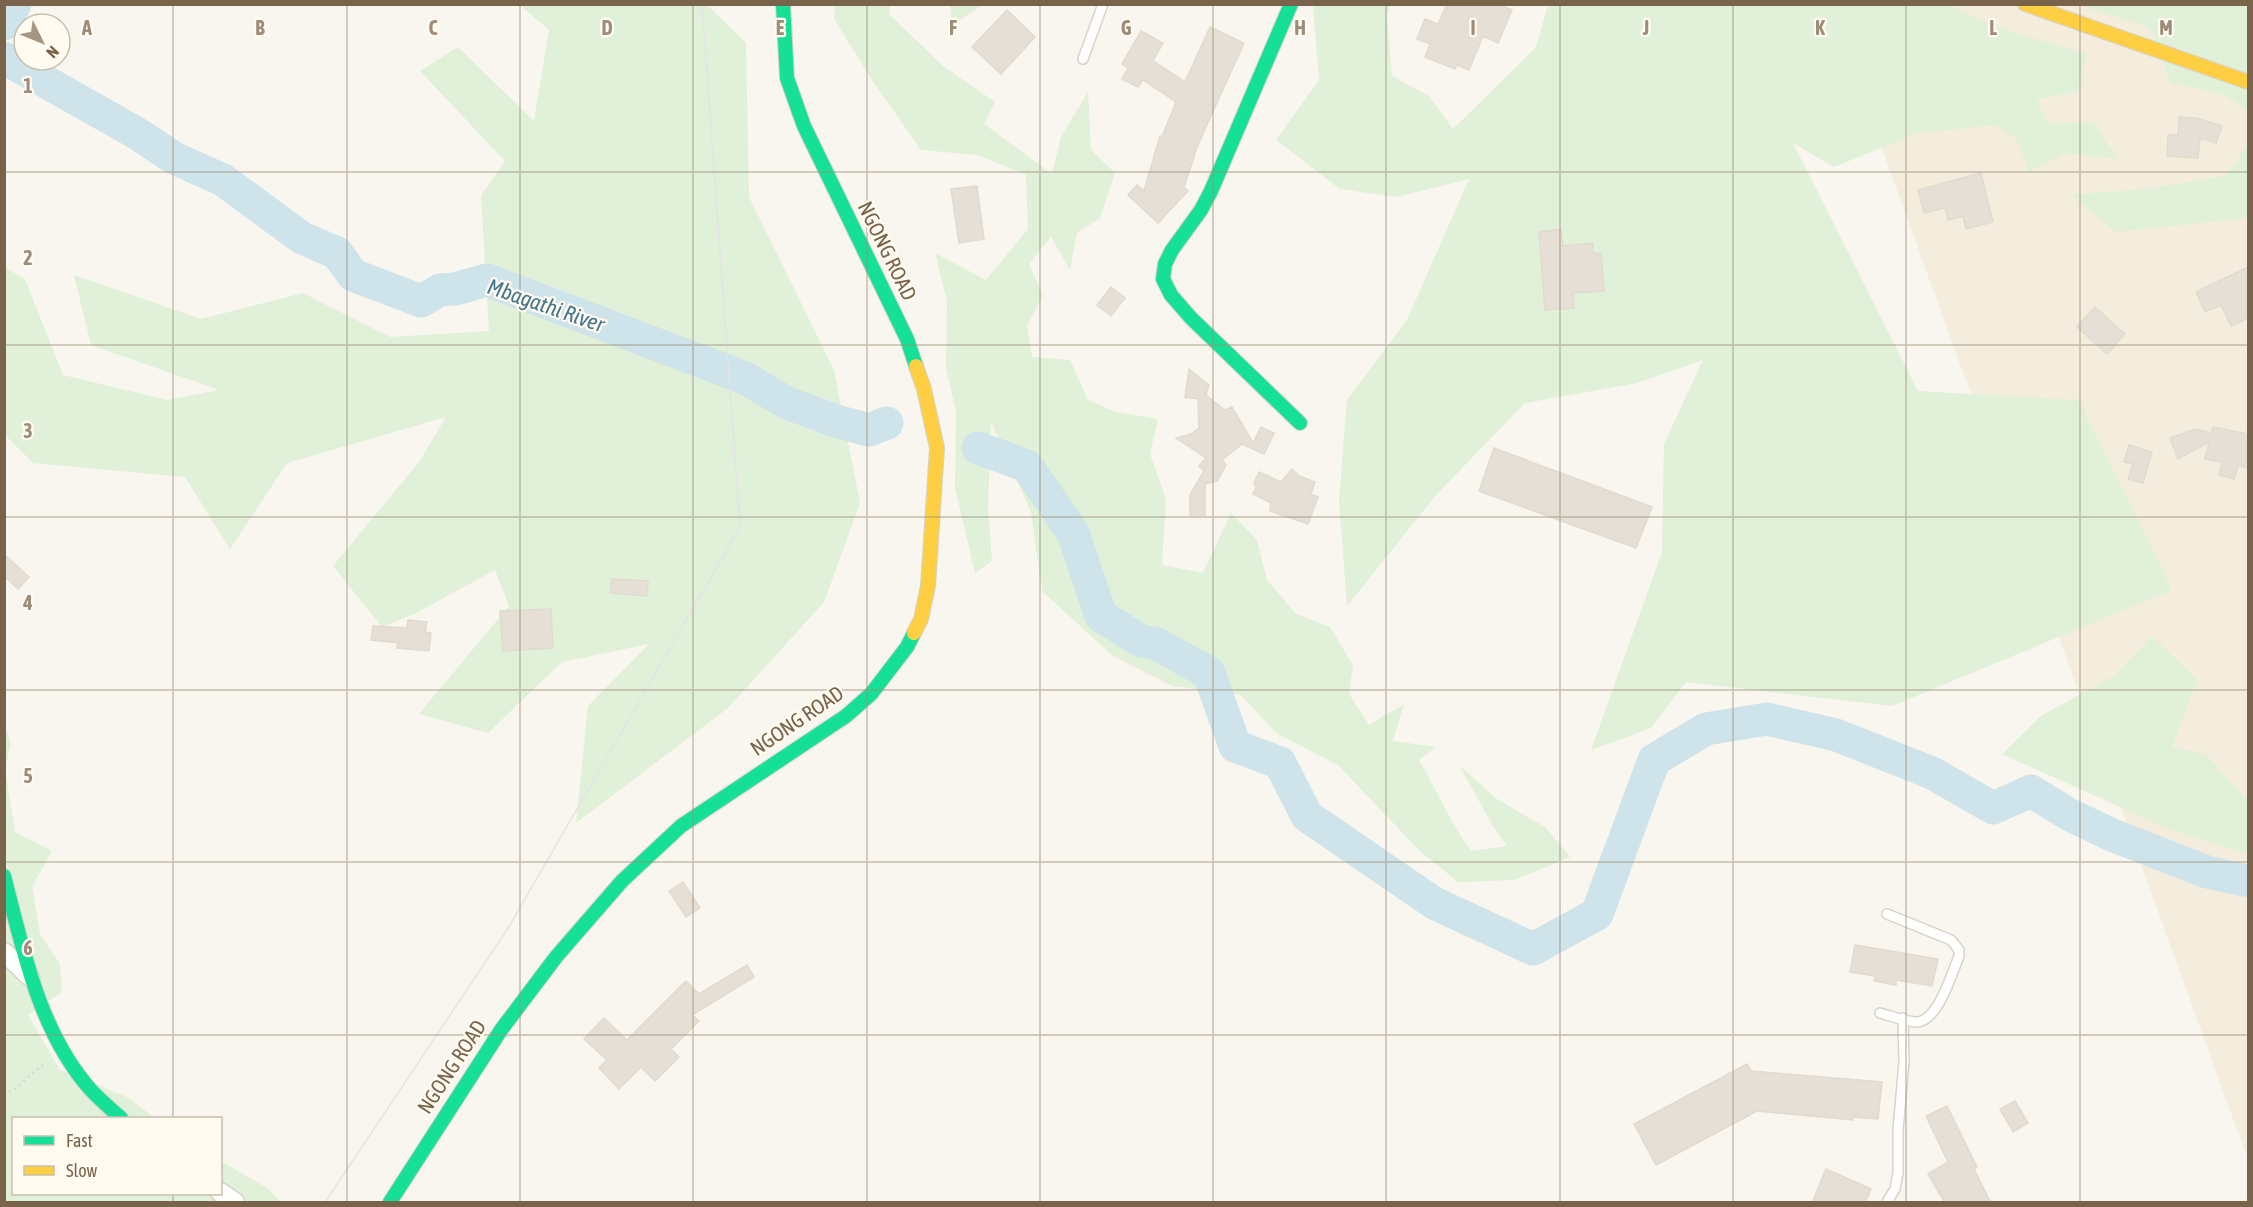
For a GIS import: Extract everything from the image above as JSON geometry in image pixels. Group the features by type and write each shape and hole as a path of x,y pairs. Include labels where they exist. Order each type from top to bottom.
{"main road":[{"name":"NGONG ROAD","path":"390,1203 501,1030 556,957 622,881 681,826 846,716 870,694 889,670 907,646 921,619 928,586 937,448 924,389 907,339 804,126 787,78 783,4"},
{"path":"1291,4 1211,191 1172,250 1165,264 1163,279 1171,295 1191,318 1300,423"},
{"path":"2025,4 2248,82"},
{"path":"4,876 31,979 60,1046 90,1089 119,1117"}],"street":[{"path":"4,952 31,979"},
{"path":"222,1193 235,1203"}],"lane":[{"path":"1083,58 1103,4"},
{"path":"1880,1013 1917,1022 1926,1019 1937,1008 1959,956 1959,950 1951,940 1887,914"},
{"path":"1887,1203 1895,1189 1898,1173 1898,1130 1904,1062 1903,1018"}],"path":[{"path":"4,1095 40,1070 60,1046"}],"shaded area":[{"path":"1830,5 2248,5 2248,1151 2245,1152"}],"green space":[{"path":"950,4 983,4 983,5 952,25"},
{"path":"520,5 707,5 746,43 749,197 834,370 860,503 824,602 728,708 576,823 588,706 649,644 562,662 488,733 419,714 509,606 495,570 416,613 382,627 333,566 419,462 446,417 287,463 230,549 185,477 33,463 5,435 4,267 25,279 63,375 167,400 219,390 91,345 74,275 201,319 303,293 390,337 489,331 481,196 505,161 420,71 458,47 534,121 549,30"},
{"path":"835,5 890,5 889,14 943,66 995,102 984,124 1052,174 1061,137 1088,92 1091,150 1115,173 1100,218 1077,233 1070,270 1051,237 1029,264 1043,296 1027,326 1032,357 1070,360 1088,400 1116,412 1158,419 1150,454 1166,499 1162,565 1203,573 1231,513 1257,540 1267,580 1296,614 1330,627 1353,665 1349,694 1369,725 1404,704 1393,741 1436,747 1419,760 1450,818 1471,851 1507,846 1493,826 1459,765 1497,799 1545,827 1570,857 1514,880 1458,882 1420,851 1338,765 1276,733 1241,695 1172,686 1113,656 1042,591 1031,512 991,422 988,509 992,561 975,573 955,488 956,412 946,367 947,301 935,253 986,280 1028,229 1026,175 978,155 921,150 872,80 834,19"},
{"path":"1313,5 1390,5 1387,17 1392,76 1429,96 1453,129 1536,47 1548,5 1956,5 1954,8 1996,27 2086,54 2079,91 2037,99 2047,124 2093,122 2118,159 2064,153 2029,172 2016,138 1994,125 1918,133 1834,167 1793,143 1918,391 2079,400 2172,590 1892,706 1686,682 1651,728 1591,750 1662,552 1664,444 1703,360 1637,383 1525,403 1436,495 1347,606 1339,500 1347,400 1407,320 1469,179 1396,197 1340,189 1276,140 1319,80"},
{"path":"2079,5 2248,5 2248,110 2222,94 2171,83 2150,28"},
{"path":"2248,144 2248,218 2115,232 2072,195 2144,189 2226,176"},
{"path":"2152,636 2197,680 2172,747 2206,754 2248,802 2248,854 2171,830 2002,754 2041,716 2115,675"},
{"path":"4,724 11,744 5,768 15,832 52,851 32,887 40,934 60,964 62,992 28,1015 60,1070 127,1097 154,1117 12,1117 12,1195 222,1195 222,1162 267,1188 281,1202 5,1202"}],"building":[{"path":"1447,4 1497,4 1512,10 1498,43 1483,36 1469,70 1457,65 1455,69 1425,57 1430,44 1417,39 1425,19 1438,24"},
{"path":"1007,10 1035,37 1001,74 972,47"},
{"path":"1210,27 1244,43 1197,147 1184,187 1188,191 1158,223 1128,195 1137,185 1144,191 1160,136 1162,137 1176,102 1143,80 1138,87 1122,79 1128,68 1122,64 1141,31 1163,43 1153,61 1185,82"},
{"path":"2179,117 2197,118 2222,126 2216,143 2200,138 2198,158 2167,156 2168,135 2178,135"},
{"path":"1981,173 1993,222 1966,229 1963,216 1948,220 1945,208 1924,213 1918,190"},
{"path":"977,186 984,239 959,243 951,189"},
{"path":"1561,229 1563,246 1593,243 1592,252 1601,254 1604,291 1573,293 1574,308 1545,310 1539,232"},
{"path":"2248,267 2248,318 2231,326 2221,305 2205,312 2196,292"},
{"path":"1111,287 1125,298 1111,316 1097,305"},
{"path":"2095,307 2125,334 2107,354 2077,327"},
{"path":"1189,369 1209,385 1206,395 1225,410 1232,407 1253,443 1261,427 1274,433 1264,454 1242,444 1222,460 1226,465 1217,481 1205,484 1205,515 1190,515 1190,495 1204,471 1199,466 1206,458 1176,438 1191,434 1199,428 1198,399 1185,397"},
{"path":"2213,427 2248,434 2248,468 2238,466 2234,479 2219,475 2222,462 2205,459 2209,442 2178,459 2170,438 2195,429 2211,433"},
{"path":"2129,445 2152,452 2143,483 2128,479 2133,464 2124,462"},
{"path":"1494,448 1652,507 1636,548 1479,491"},
{"path":"1292,469 1299,476 1315,482 1311,494 1318,497 1308,524 1270,511 1271,503 1253,494 1256,488 1254,483 1259,472 1281,482"},
{"path":"4,554 29,577 18,589 4,576"},
{"path":"612,579 648,581 647,596 610,593"},
{"path":"551,609 553,648 503,651 500,611"},
{"path":"408,620 427,622 425,632 431,633 429,651 397,648 398,643 371,640 373,626 407,628"},
{"path":"683,882 700,908 686,917 669,891"},
{"path":"1855,945 1938,959 1932,986 1896,980 1896,985 1874,981 1875,976 1850,972"},
{"path":"747,965 754,977 692,1015 699,1021 671,1049 679,1057 655,1081 641,1067 619,1089 599,1068 607,1060 584,1039 604,1018 627,1040 686,981 699,994"},
{"path":"1747,1064 1751,1071 1882,1082 1878,1119 1853,1117 1853,1120 1757,1111 1656,1165 1634,1124"},
{"path":"2015,1101 2028,1123 2013,1132 2000,1109"},
{"path":"1947,1106 1977,1167 1974,1169 1991,1203 1945,1203 1928,1174 1948,1162 1926,1116"},
{"path":"1826,1169 1871,1189 1865,1203 1812,1203"}],"waterway":[{"name":"Mbagathi River","path":"4,24 15,4"},
{"name":"Mbagathi River","path":"4,58 138,134 174,158 223,180 302,238 337,253 353,275 421,301 440,290 455,289 487,280 745,378 787,403 836,421 869,430 887,423"},
{"path":"978,448 1027,466 1073,533 1101,616 1141,641 1155,643 1209,673 1235,746 1280,763 1307,816 1434,903 1533,949 1597,914 1654,760 1706,729 1767,719 1836,735 1932,773 1993,808 2031,791 2070,815 2112,835 2207,872 2248,881"}],"tram line":[{"path":"325,1202 507,930 740,527 702,4"}],"traffic: fast":[{"path":"783,4 787,78 804,126 907,339 916,366"},
{"path":"1291,4 1211,191 1201,210 1172,250 1165,264 1163,279 1171,295 1191,318 1300,423"},
{"path":"390,1202 501,1030 556,957 622,881 681,826 846,716 871,694 907,647 914,633"},
{"path":"4,876 26,960 45,1015 72,1066 90,1089 120,1117"}],"traffic: slow":[{"path":"2025,4 2248,82"},
{"path":"914,633 921,619 928,586 937,448 924,389 916,366"}]}
